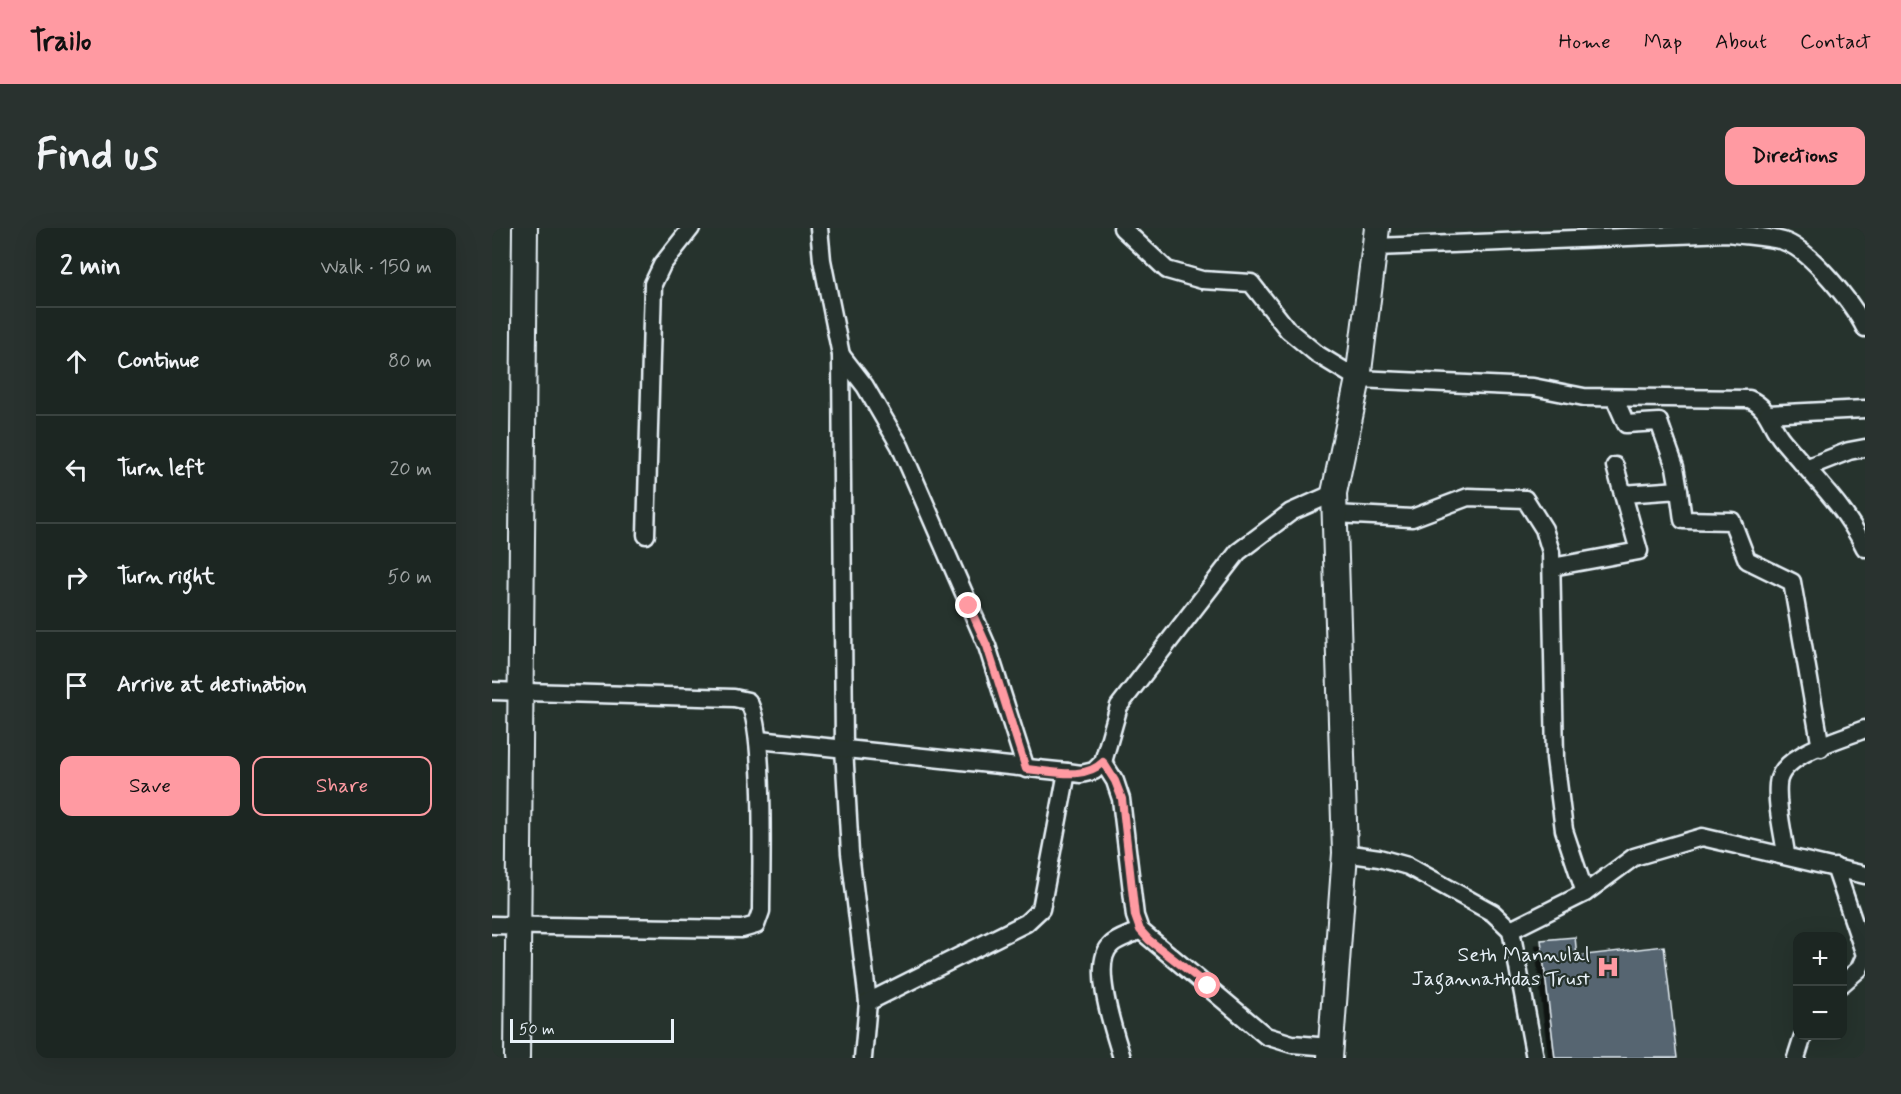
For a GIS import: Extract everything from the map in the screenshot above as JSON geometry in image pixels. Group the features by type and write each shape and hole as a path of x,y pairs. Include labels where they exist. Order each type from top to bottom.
{"street":[{"path":"517,1058 525,228"},
{"path":"646,535 653,284 662,265 690,228"},
{"path":"819,228 822,260 841,355 844,748 850,853 868,1002 863,1058"},
{"path":"1122,228 1167,270 1202,280 1251,283 1288,330 1317,354 1358,379 1533,387 1584,397 1616,399 1741,398 1761,404 1784,442 1833,495 1865,548"},
{"path":"1103,762 1115,781 1122,799 1135,916 1140,930 1266,1036 1330,1052 1345,853 1335,503 1358,379 1376,237 1727,233 1785,241 1820,268 1855,308 1865,328"},
{"path":"841,355 865,386 900,446 987,646 1026,769"},
{"path":"1616,399 1626,424 1659,422 1675,467 1683,520 1732,521 1747,560 1792,582 1821,748"},
{"path":"1768,414 1865,409"},
{"path":"1808,467 1849,450 1865,448"},
{"path":"1552,567 1639,551 1614,466"},
{"path":"1623,494 1679,490"},
{"path":"759,740 1026,769 1081,774 1094,771 1103,762 1119,706 1238,552 1291,512 1335,503 1412,518 1468,497 1525,499 1544,529 1552,567 1555,758 1564,830 1584,893"},
{"path":"492,691 734,698 748,701 755,711 759,740 761,911 756,926 742,929 492,925"},
{"path":"1786,854 1778,783 1782,768 1794,758 1865,729"},
{"path":"868,1002 1026,923 1041,909 1067,772"},
{"path":"1511,930 1584,893 1634,857 1702,837 1786,854 1865,875"},
{"path":"1345,853 1379,858 1408,866 1493,913 1511,930 1534,1058"},
{"path":"1835,867 1865,955 1859,969 1847,980"},
{"path":"1122,1058 1105,995 1102,961 1110,945 1140,930"},
{"path":"1796,1058 1801,1040"}],"building":[{"path":"1575,937 1577,956 1664,946 1677,1058 1555,1058 1541,940"}],"place":[{"name":"Seth Mannulal Jagannathdas Trust","path":"1608,967"}],"route":[{"path":"969,606 987,646 1026,769 1081,774 1094,771 1103,762 1115,781 1122,799 1135,916 1140,930 1149,940 1193,972 1208,986"}]}
